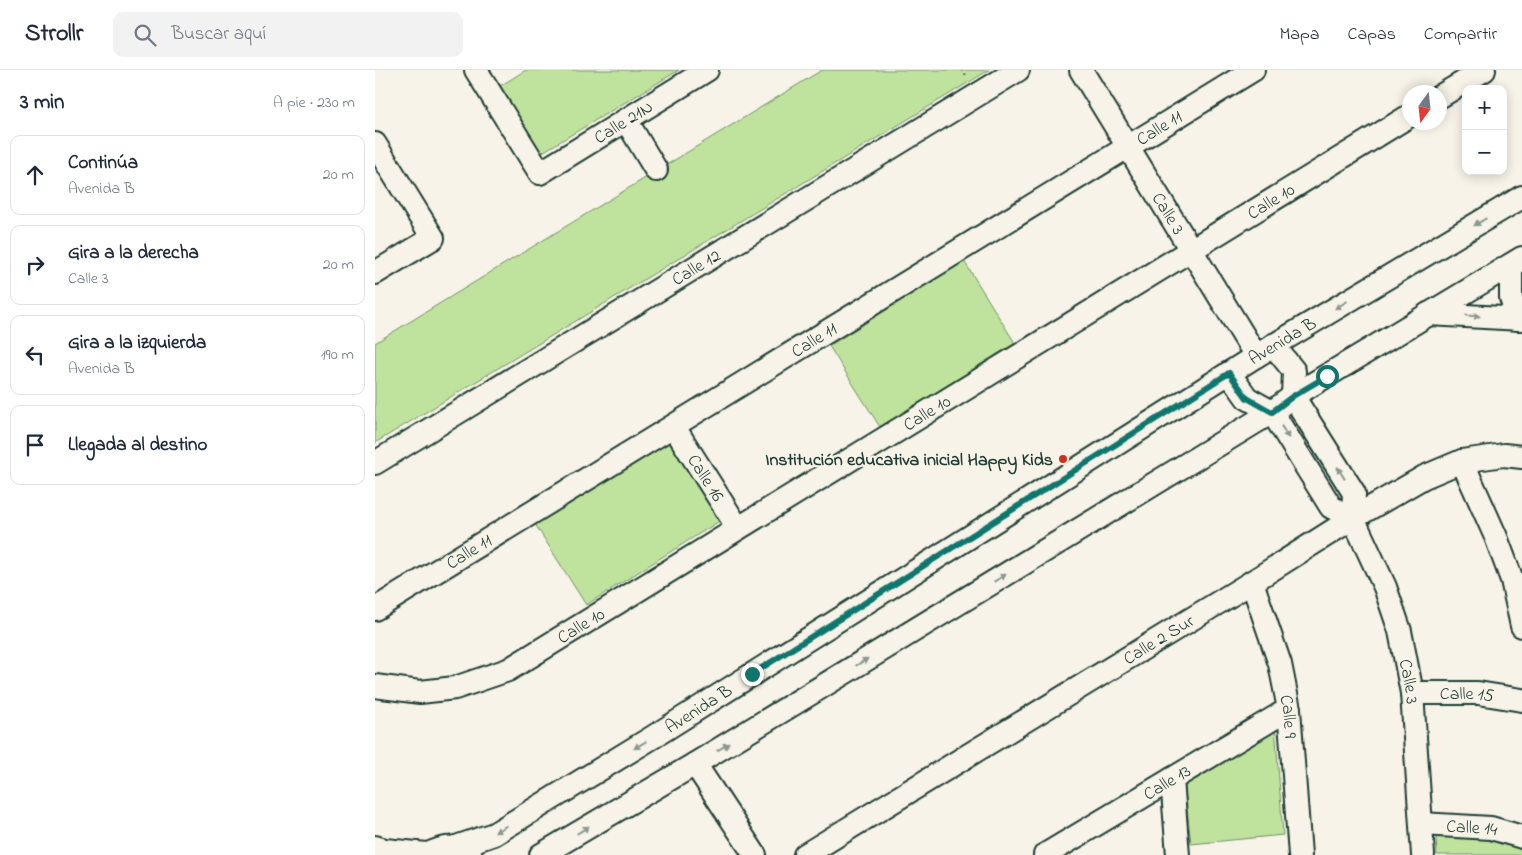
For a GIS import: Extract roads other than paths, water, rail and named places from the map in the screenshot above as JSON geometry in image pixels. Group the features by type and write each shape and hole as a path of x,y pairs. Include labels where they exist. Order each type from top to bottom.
{"street":[{"name":"Calle 21N","path":"485,73 540,173 707,70"},
{"name":"Calle 12","path":"375,463 1018,70"},
{"name":"Calle 3","path":"1081,70 1192,251 1265,351 1294,371 1293,396 1353,493 1353,518 1385,587 1400,632 1411,694 1423,855"},
{"name":"Calle 11","path":"375,609 1253,70"},
{"path":"1447,92 1484,70"},
{"path":"626,120 656,170"},
{"name":"Calle 10","path":"375,686 420,692 455,688 508,670 1402,120"},
{"path":"375,144 433,238 375,273"},
{"name":"Avenida B","path":"427,855 441,848 455,847 494,834 653,737 1229,373 1522,197"},
{"path":"1428,314 1520,319 1511,298 1516,261"},
{"path":"541,855 695,764 1516,261"},
{"path":"1229,373 1247,398 1272,412 1331,507 1353,518"},
{"name":"Calle 16","path":"674,427 738,528"},
{"name":"Calle 2 Sur","path":"805,855 1253,582 1353,518 1424,477 1462,461 1504,455 1522,457"},
{"path":"1462,461 1517,581 1522,626"},
{"name":"Calle 9","path":"1253,582 1280,664 1289,709 1300,855"},
{"name":"Calle 15","path":"1411,694 1477,693 1522,700"},
{"name":"Calle 13","path":"1049,854 1289,709"},
{"path":"695,764 755,855"},
{"path":"1172,779 1178,855"},
{"name":"Calle 14","path":"1421,824 1491,828 1522,837"},
{"path":"375,847 427,855"},
{"path":"455,847 469,850 478,855"}],"place":[{"name":"Institución educativa inicial Happy Kids","path":"1063,459"}]}
